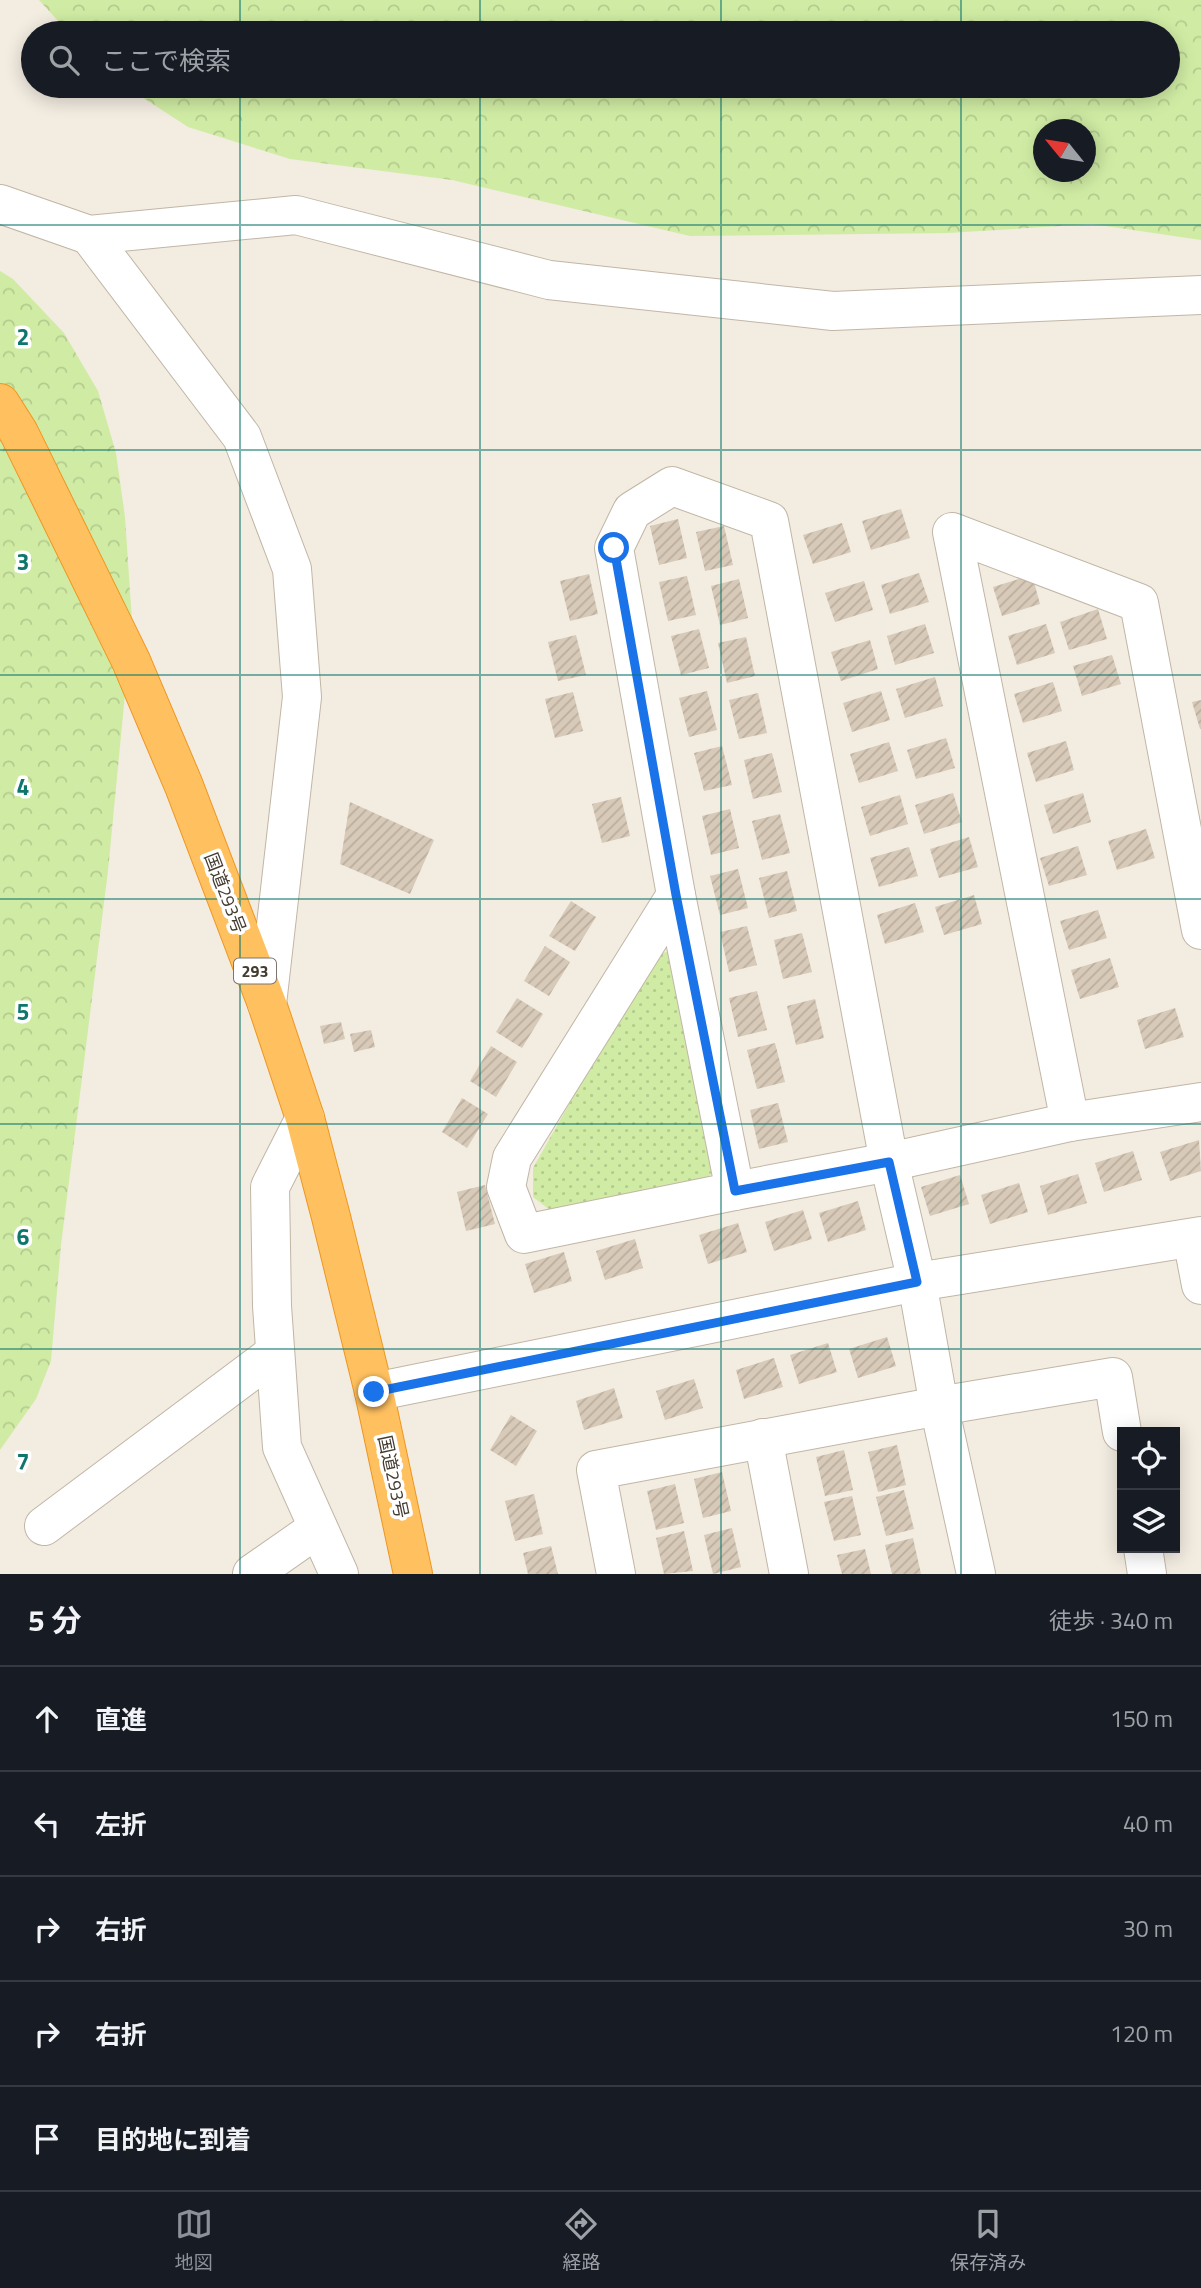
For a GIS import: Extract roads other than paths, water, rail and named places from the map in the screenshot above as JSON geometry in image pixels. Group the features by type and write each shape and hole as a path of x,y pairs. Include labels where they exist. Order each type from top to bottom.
{"highway":[{"name":"国道293号","path":"0,402 19,433 131,661 184,786 267,1004 305,1118 374,1392 413,1574"}],"street":[{"path":"0,204 89,235 296,215 549,280 833,311 1201,295"},
{"path":"89,235 242,436 292,569 302,697 267,1004"},
{"path":"735,1191 676,895 614,548 632,511 672,486 769,521 889,1162 917,1282 939,1406 976,1574"},
{"path":"1070,1122 952,533 1139,603 1201,930"},
{"path":"676,895 512,1158 506,1187 524,1234 889,1162 1070,1122 1201,1102"},
{"path":"305,1118 270,1187 275,1353 282,1447 338,1574"},
{"path":"374,1392 917,1282 1196,1237 1201,1285"},
{"path":"44,1526 275,1353"},
{"path":"616,1574 596,1470 939,1406 1113,1377 1121,1427"},
{"path":"763,1438 789,1574"},
{"path":"252,1574 318,1528"},
{"path":"1144,1553 1147,1574"}]}
